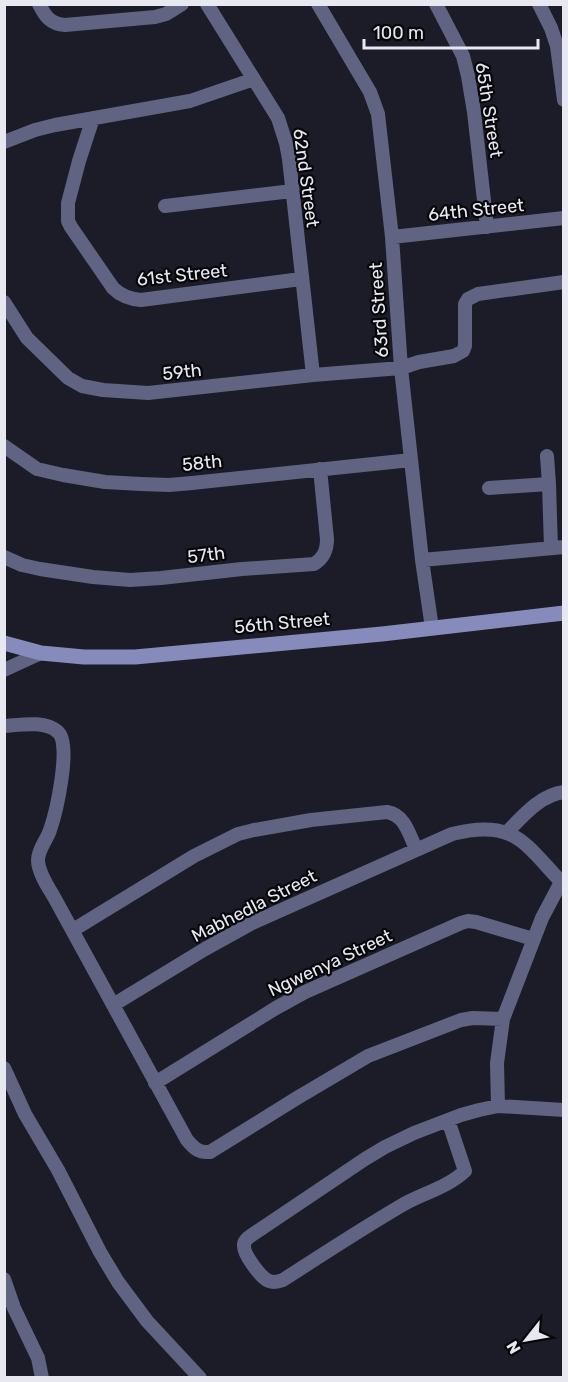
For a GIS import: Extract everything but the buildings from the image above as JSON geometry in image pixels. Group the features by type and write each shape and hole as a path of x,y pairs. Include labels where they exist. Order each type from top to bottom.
{"street":[{"path":"39,4 50,21 57,25 155,17 166,14 182,4"},
{"name":"62nd Street","path":"207,4 283,128 313,375"},
{"name":"63rd Street","path":"318,4 362,78 378,114 392,237 401,368 422,560 432,628"},
{"name":"65th Street","path":"436,4 463,56 468,76 487,227"},
{"path":"539,4 557,46 564,100"},
{"path":"4,142 45,128 189,101 254,79"},
{"name":"61st Street","path":"93,118 68,203 68,220 113,288 119,293 141,300 301,279"},
{"path":"165,206 292,191"},
{"name":"64th Street","path":"392,237 564,219"},
{"name":"59th","path":"4,302 27,338 68,378 82,386 103,390 148,393 401,368 454,356 463,351 465,304 472,296 485,292 564,282"},
{"name":"58th","path":"4,446 37,469 47,472 105,482 162,485 411,460"},
{"path":"422,560 557,547 547,456"},
{"name":"57th","path":"4,557 22,565 40,569 129,580 314,564 320,560 327,549 320,469"},
{"path":"489,488 549,484"},
{"name":"56th Street","path":"4,643 41,653 84,657 135,657 564,613"},
{"path":"4,670 41,653"},
{"path":"4,726 42,725 52,728 62,736 64,763 53,821 38,856 39,866 49,889 155,1083 187,1140 198,1151 210,1152 368,1056 461,1020 503,1019"},
{"path":"498,1106 497,1063 503,1019 542,918 562,883 529,847 507,832 540,801 564,792"},
{"path":"72,930 194,856 238,834 254,830 311,820 387,812 394,813 402,819 416,849"},
{"name":"Mabhedla Street","path":"113,1005 252,923 416,849 466,830 483,828 507,832"},
{"name":"Ngwenya Street","path":"155,1083 305,992 461,923 476,922 534,939"},
{"path":"4,1068 25,1114 118,1282 147,1321 200,1377"},
{"path":"448,1120 465,1171 448,1183 406,1203 350,1236 283,1280 272,1282 261,1277 245,1252 246,1240 329,1182 385,1147 448,1120 498,1106 564,1110"},
{"path":"4,1279 14,1308 38,1358 42,1377"}]}
